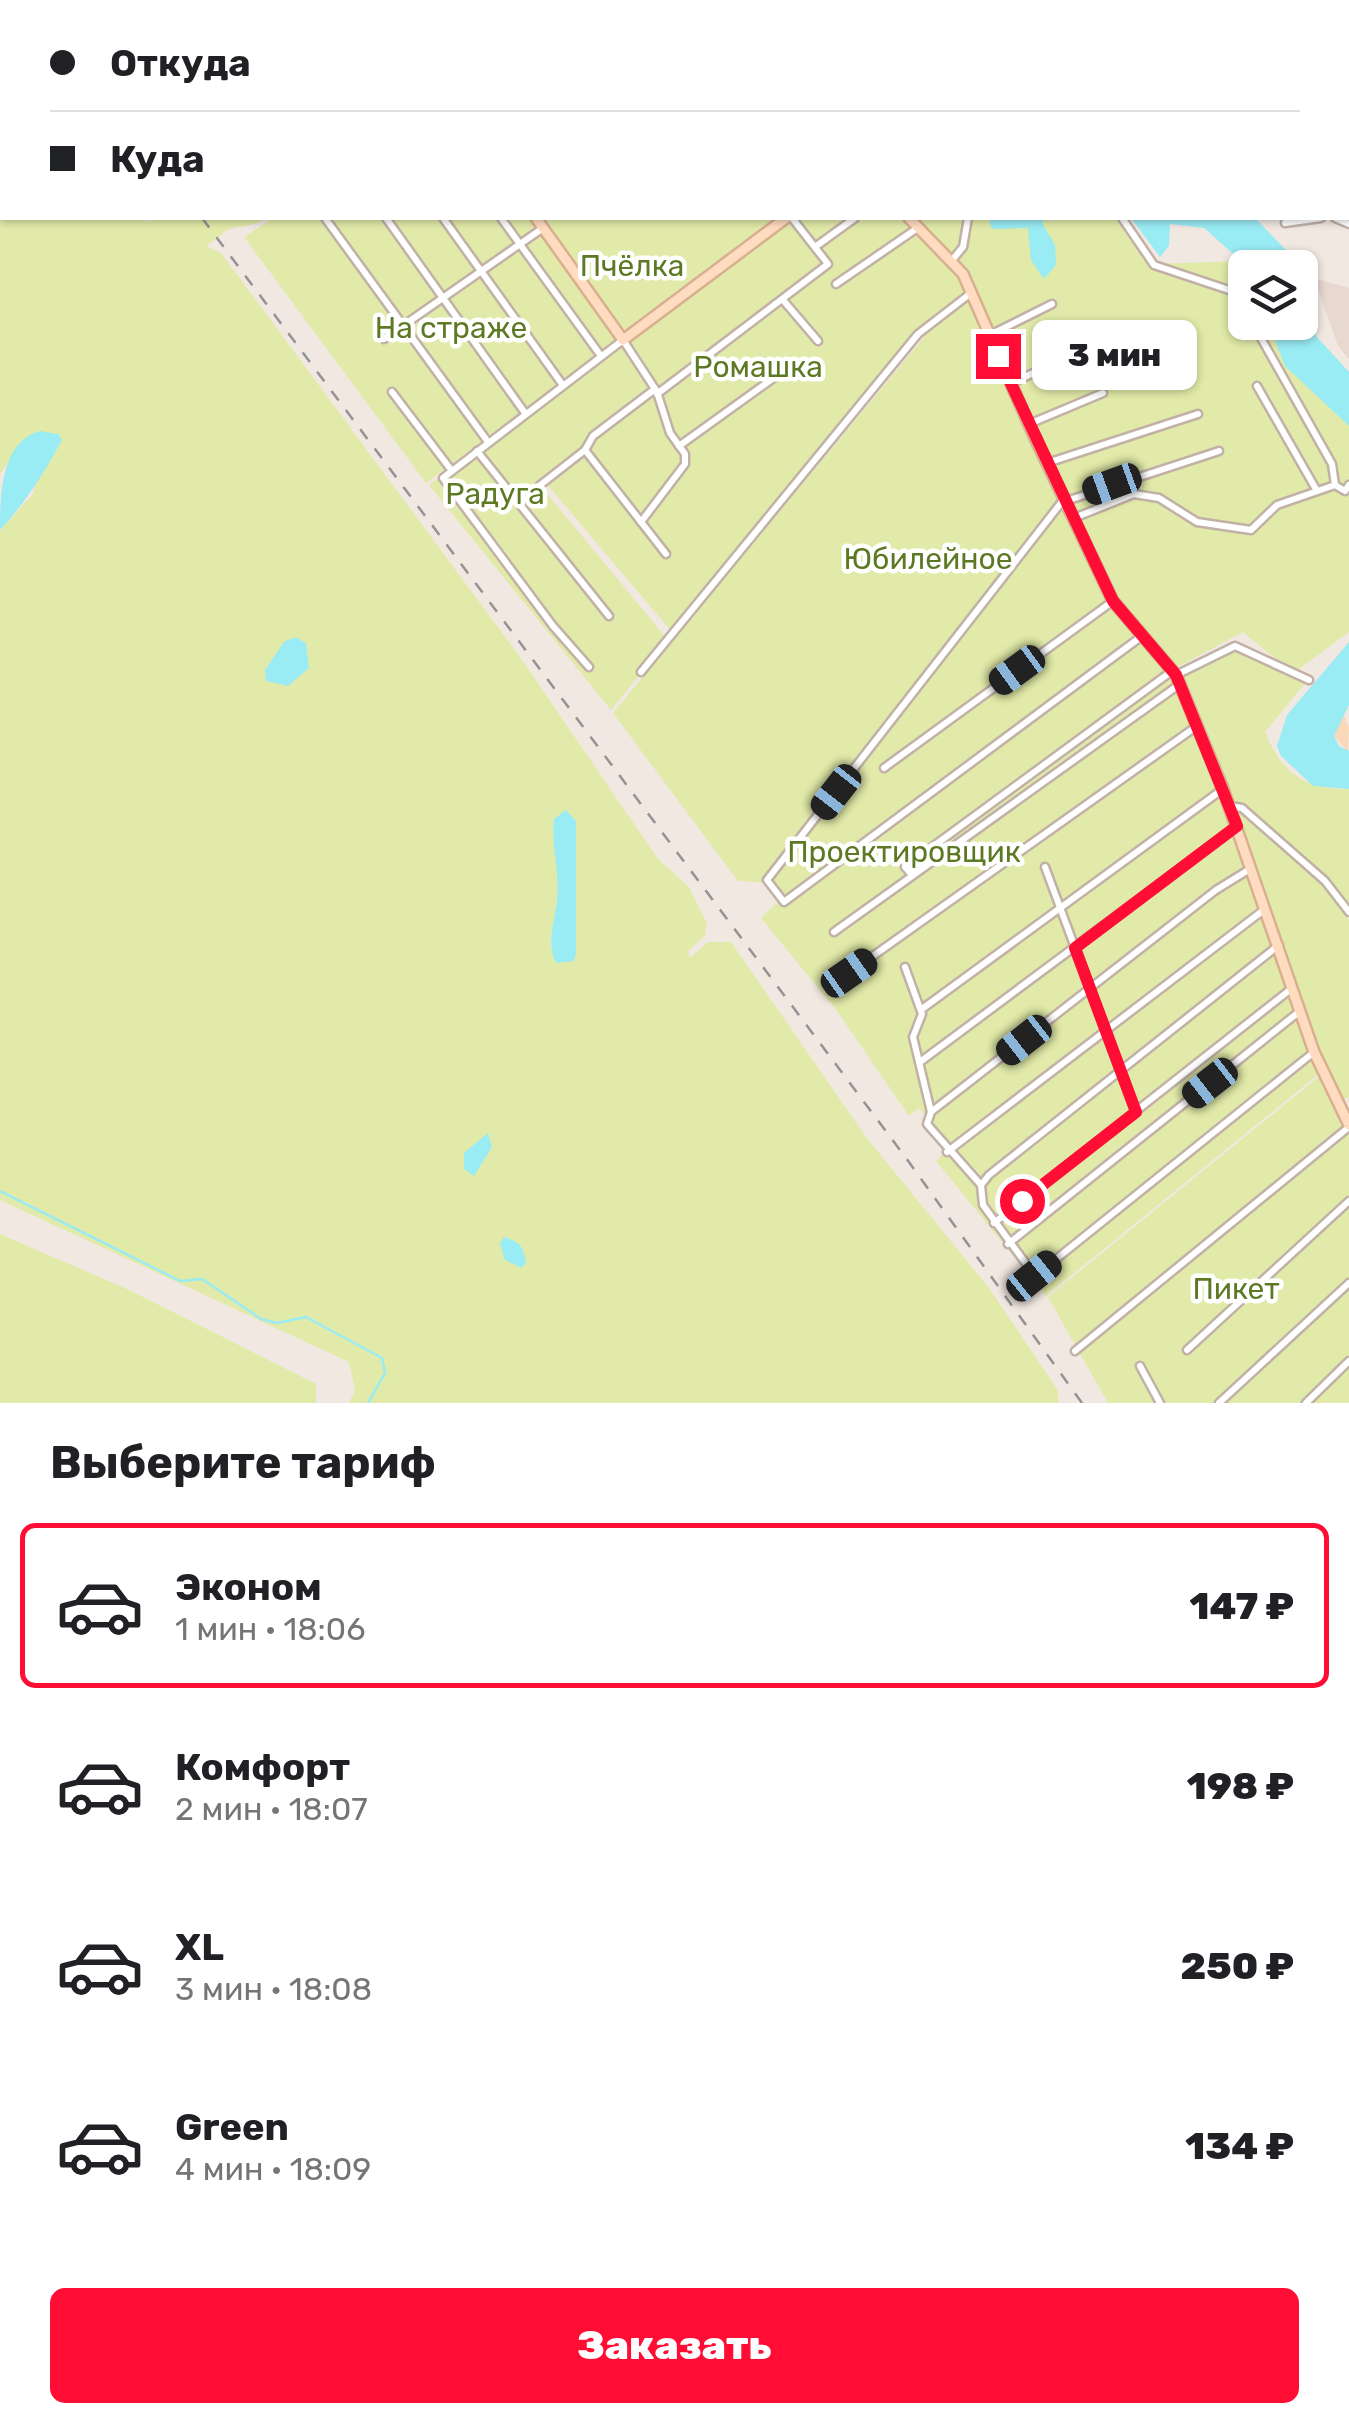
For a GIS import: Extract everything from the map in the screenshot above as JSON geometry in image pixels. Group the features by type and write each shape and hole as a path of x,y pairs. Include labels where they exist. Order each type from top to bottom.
{"street":[{"path":"326,220 488,442"},
{"path":"387,220 525,413"},
{"path":"444,220 562,384"},
{"path":"502,220 601,356"},
{"path":"537,220 656,392 679,446 685,464 641,522"},
{"path":"589,667 442,478 562,384 786,220"},
{"path":"539,486 585,450 593,436 828,264 791,220"},
{"path":"815,247 853,220"},
{"path":"910,220 952,260 972,292 1010,384 1113,601 1176,676 1230,806 1314,1052 1349,1126 1075,1352"},
{"path":"952,260 963,247 968,220"},
{"path":"1123,220 1154,265 1228,290"},
{"path":"1285,224 1309,220"},
{"path":"836,284 919,227"},
{"path":"384,340 543,228"},
{"path":"641,672 918,334 972,292"},
{"path":"783,300 818,341"},
{"path":"989,336 1052,304"},
{"path":"1262,340 1332,464 1334,485"},
{"path":"1010,384 1082,350"},
{"path":"679,446 786,369"},
{"path":"1257,386 1317,491"},
{"path":"392,392 452,470"},
{"path":"1029,424 1103,392"},
{"path":"1047,464 1198,414"},
{"path":"585,450 666,554"},
{"path":"476,451 609,616"},
{"path":"1142,636 784,902 767,880 1065,500 1219,451"},
{"path":"1334,485 1344,491 1349,485"},
{"path":"1074,518 1134,494 1160,498 1197,522 1251,530 1269,509 1334,485"},
{"path":"884,768 1113,601"},
{"path":"912,875 905,867 1176,676 1235,646 1309,680"},
{"path":"834,932 1176,676"},
{"path":"849,973 1197,726"},
{"path":"1223,789 921,1010 913,1036 930,1112 927,1124 981,1185 983,1205 1034,1276 1314,1052"},
{"path":"1230,806 1242,808 1317,874 1349,912"},
{"path":"920,1062 1237,826"},
{"path":"1046,866 1136,1112"},
{"path":"930,1112 1216,890 1252,868"},
{"path":"948,1152 1266,908"},
{"path":"981,1185 1279,945"},
{"path":"905,967 921,1010"},
{"path":"994,1223 1292,990"},
{"path":"1008,1244 1300,1011"},
{"path":"1187,1350 1349,1201"},
{"path":"1219,1403 1349,1282"},
{"path":"1306,1403 1349,1361"},
{"path":"1140,1366 1160,1403"}],"shaded area":[{"path":"1318,279 1349,288 1349,359 1338,346"}],"green space":[{"path":"0,220 261,220 229,229 206,246 221,253 520,657 658,859 689,887 707,924 705,936 688,951 690,958 708,942 731,942 866,1137 989,1288 1057,1389 1059,1403 349,1403 355,1390 349,1362 0,1200 0,530 33,494 36,479 58,447 8,463 0,474","holes":["576,862 576,953 550,947 561,869"]},
{"name":"На страже","path":"270,220 532,220 620,341 426,483 244,237"},
{"name":"Пчёлка","path":"540,220 780,220 622,333"},
{"name":"Ромашка","path":"785,220 907,220 953,265 968,294 927,326 672,632 545,482 655,388 633,361 650,388 539,484 668,640 611,710 429,485"},
{"path":"916,220 1122,220 1153,264 1228,261 1228,340 1287,340 1349,424 1349,632 1294,673 1307,681 1265,732 1279,758 1296,776 1319,786 1349,789 1349,912 1327,878 1231,801 1179,675 1240,646 1289,670 1243,632 1174,669 1114,594 964,266"},
{"path":"971,297 1112,604 1167,666 1217,790 916,1017 1220,792 1320,1073 1046,1296 936,1161 949,1149 919,1108 909,1116 837,1011 761,918 784,896 771,883 738,881 613,713 930,330"},
{"path":"1241,809 1324,883 1349,920 1349,1097 1341,1101 1316,1048 1235,814"},
{"name":"Пикет","path":"1321,1075 1349,1132 1349,1403 1108,1403 1048,1297"},
{"path":"0,1234 129,1290 316,1384 316,1403 0,1403"}],"sand":[{"path":"1343,713 1349,728 1348,752 1334,736"}],"water":[{"path":"989,220 1045,220 1042,223 1055,245 1056,265 1044,279 1031,260 1028,228 992,229"},
{"path":"1132,220 1257,220 1286,250 1229,250 1204,228 1170,224 1169,246 1160,257"},
{"path":"1318,338 1349,372 1349,426 1285,366 1275,340"},
{"path":"40,431 58,434 62,440 34,487 0,530 2,487 10,458 27,437"},
{"path":"295,637 306,643 309,668 288,686 266,681 265,670 284,642"},
{"path":"1349,642 1349,705 1334,736 1339,746 1349,751 1349,789 1313,786 1281,756 1277,746 1287,715"},
{"path":"566,810 576,821 576,953 574,961 557,963 551,941 558,889 553,829 554,819"},
{"path":"488,1133 492,1147 474,1176 464,1169 464,1153"},
{"path":"504,1237 522,1249 526,1263 521,1268 505,1260 500,1244"}],"waterway":[{"path":"0,1191 180,1281 202,1279 261,1319 277,1323 306,1317 382,1358 385,1373 368,1403"}],"railway":[{"path":"203,220 906,1158 1082,1403"}],"route":[{"path":"998,356 1113,601 1176,675 1237,826 1075,948 1136,1112 1022,1201"}],"park label":[{"name":"Радуга","path":"495,494"},
{"name":"Юбилейное","path":"928,559"},
{"name":"Проектировщик","path":"904,852"}]}
